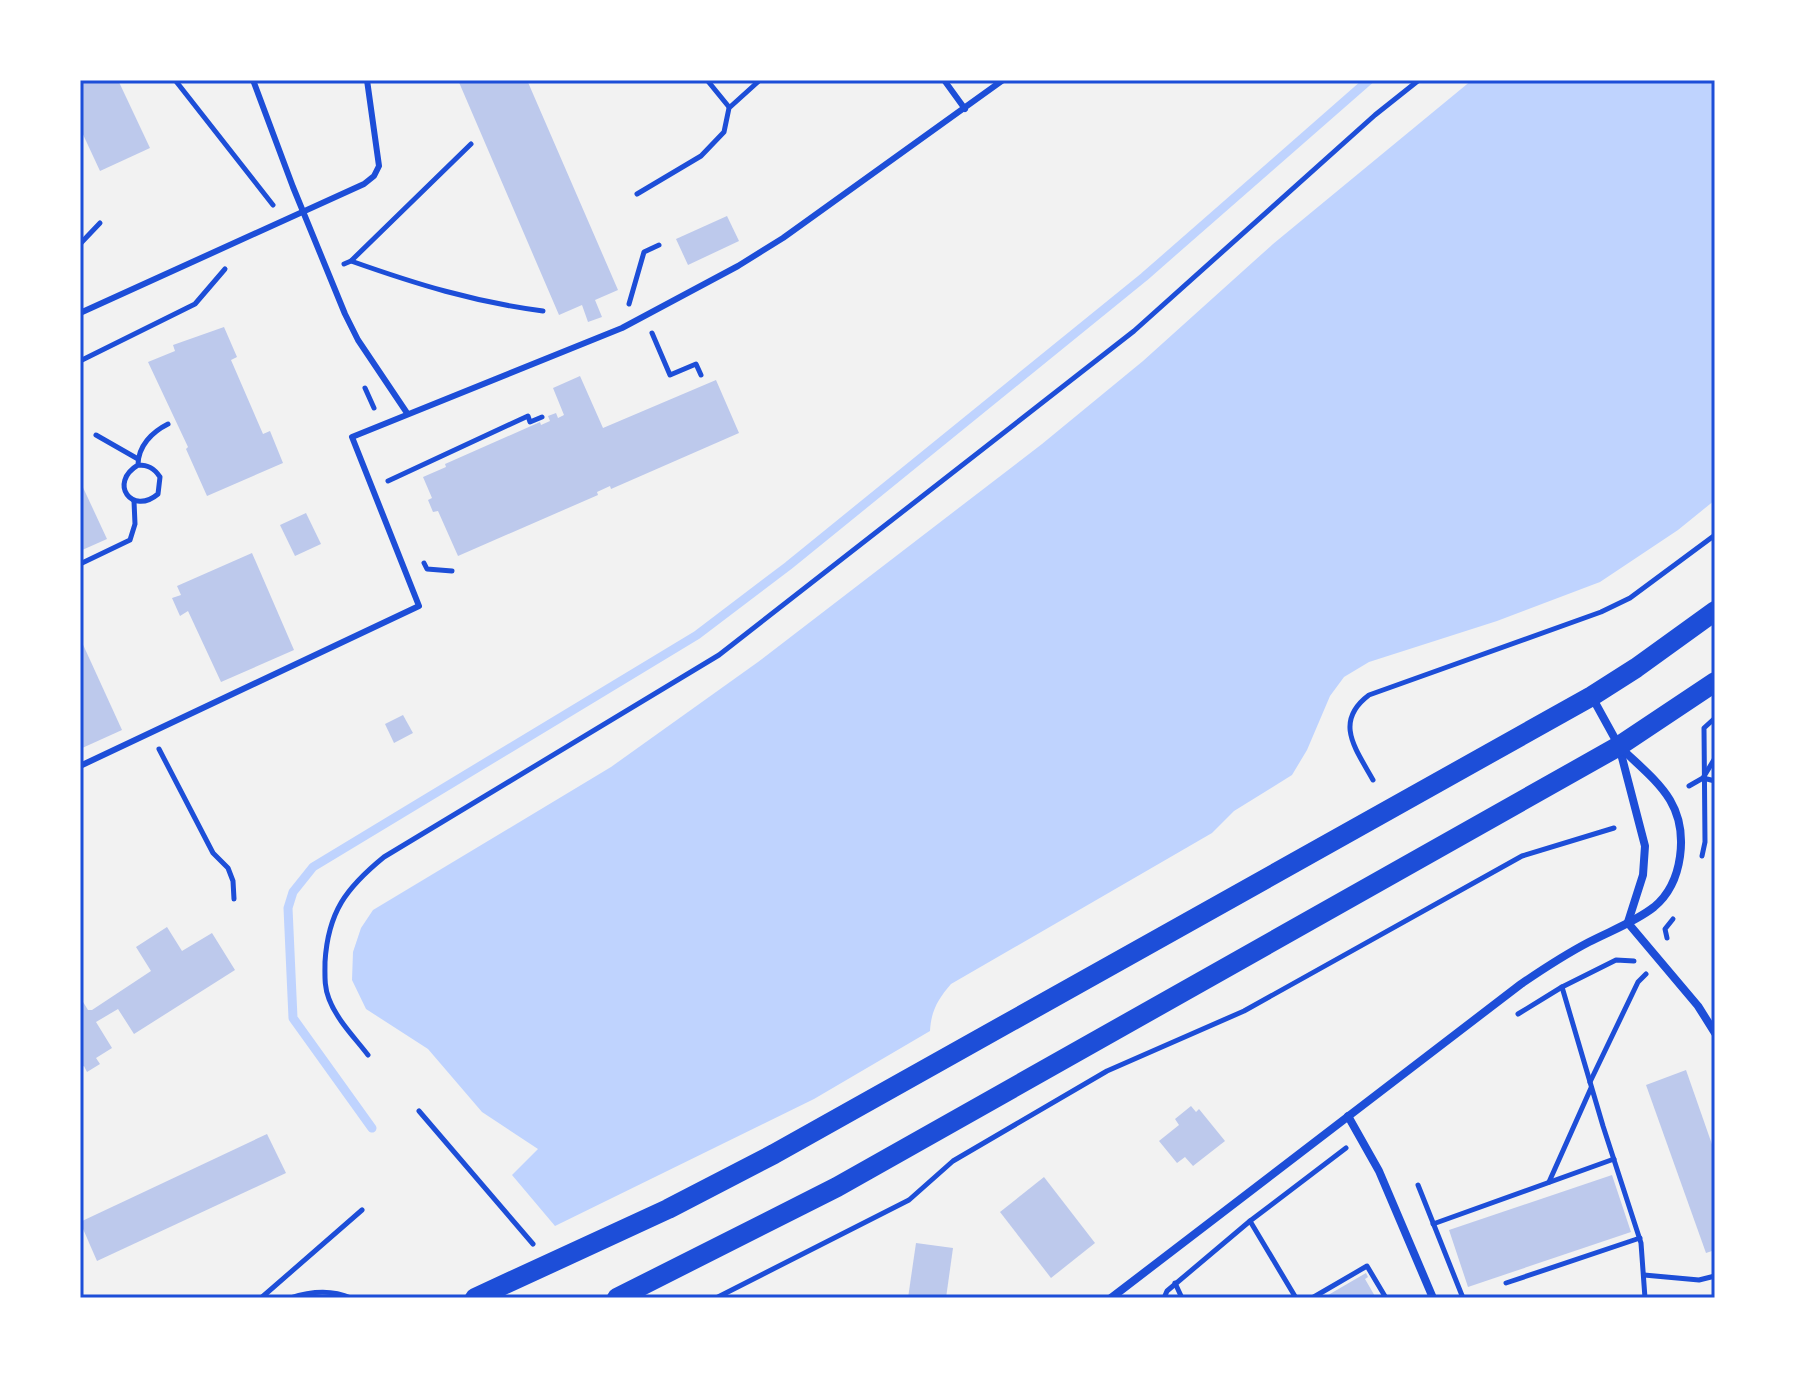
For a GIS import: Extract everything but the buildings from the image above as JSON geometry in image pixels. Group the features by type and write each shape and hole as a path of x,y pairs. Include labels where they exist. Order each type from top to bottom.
{"main road":[{"path":"475,1298 668,1209 774,1154 1592,696 1715,611"},
{"path":"617,1298 837,1187 1619,746 1715,682"}],"street":[{"path":"1592,696 1619,746 1645,846 1643,875 1628,923"},
{"path":"1111,1298 1538,972 1655,906 1667,891 1676,870 1682,833 1669,797 1619,746"},
{"path":"1628,923 1698,1006 1715,1033"},
{"path":"1348,1116 1379,1171 1433,1298"}],"lane":[{"path":"253,80 358,340 407,413"},
{"path":"80,313 364,184 374,176 379,166 367,80"},
{"path":"944,80 965,109"},
{"path":"80,766 419,606 352,437 622,328 738,266 783,238 1003,80"}],"path":[{"path":"175,80 273,205"},
{"path":"707,80 729,108"},
{"path":"637,194 701,156 724,132 729,108 760,80"},
{"path":"368,1055 334,1009 325,983 326,942 337,905 357,879 384,857 719,655 1134,331 1375,115 1419,80"},
{"path":"471,144 351,261 431,289 496,305 543,311"},
{"path":"80,244 100,223"},
{"path":"622,328 644,252 659,245"},
{"path":"80,361 195,304 224,270 235,263"},
{"path":"652,332 670,375 696,364 701,375"},
{"path":"387,481 528,416 530,422 542,417"},
{"path":"96,435 138,462 155,470 160,477 158,494 143,503 134,501 126,493 123,482 128,471 138,462 147,438 168,424"},
{"path":"80,564 130,540 135,524 134,501"},
{"path":"1373,780 1350,734 1349,724 1358,704 1369,695 1601,612 1630,598 1715,535"},
{"path":"422,559 427,569 452,571"},
{"path":"1703,778 1704,728 1715,718"},
{"path":"151,735 213,853 228,868 233,881 234,899"},
{"path":"1689,786 1703,778 1715,758"},
{"path":"1703,778 1715,781"},
{"path":"716,1298 909,1200 953,1161 1107,1071 1244,1011 1522,856 1614,828"},
{"path":"1638,961 1616,960 1562,987 1640,1238 1645,1298"},
{"path":"1549,1183 1638,982 1649,970"},
{"path":"419,1111 529,1239"},
{"path":"1433,1224 1614,1159"},
{"path":"1418,1185 1463,1298"},
{"path":"261,1298 362,1210"},
{"path":"1250,1221 1296,1298"},
{"path":"1506,1283 1640,1238"},
{"path":"1312,1298 1367,1266 1386,1298"},
{"path":"1164,1298 1167,1291 1191,1270"},
{"path":"1644,1275 1699,1280 1715,1276"},
{"path":"1175,1283 1182,1298"},
{"path":"290,1298 323,1291 337,1292 351,1298"}],"water":[{"path":"1472,80 1715,80 1715,500 1678,530 1600,582 1497,621 1369,662 1344,677 1330,696 1307,750 1292,775 1234,811 1212,833 951,984 936,1006 930,1031 814,1099 555,1226 512,1175 538,1149 482,1112 428,1049 366,1009 352,980 353,952 361,928 373,910 611,767 758,662 1042,444 1143,361 1273,244"}],"waterway":[{"path":"372,1128 293,1018 288,908 293,892 313,867 697,635 788,566 1144,277 1369,80"}]}
